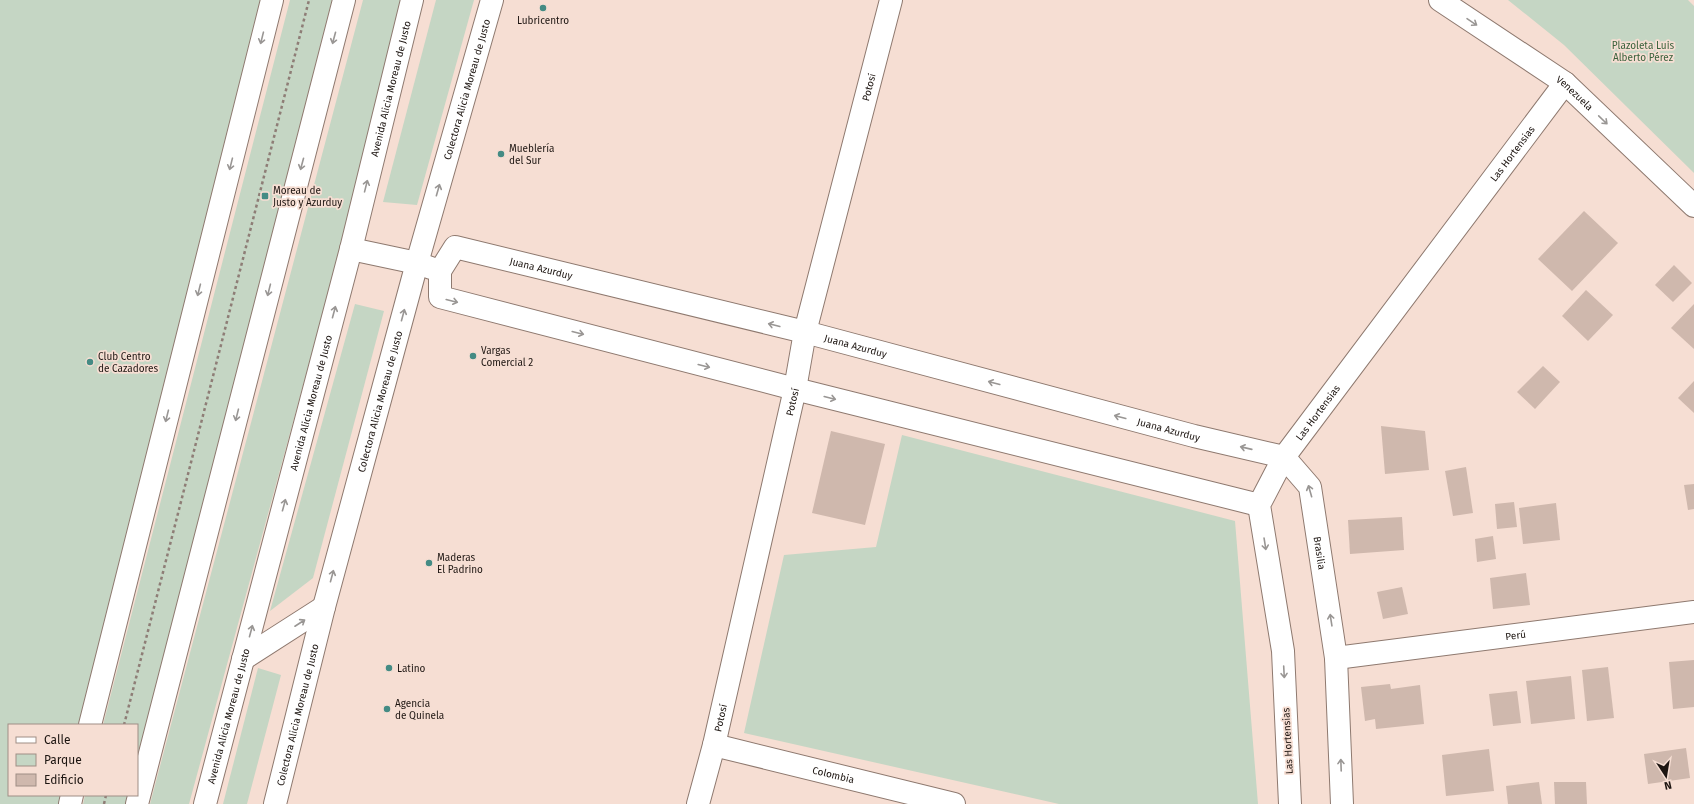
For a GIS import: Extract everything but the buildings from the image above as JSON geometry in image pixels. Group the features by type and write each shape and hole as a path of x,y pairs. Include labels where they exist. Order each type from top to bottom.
{"street":[{"path":"90,724 272,0"},
{"path":"137,804 344,0"},
{"name":"Avenida Alicia Moreau de Justo","path":"205,804 351,249 412,0"},
{"name":"Colectora Alicia Moreau de Justo","path":"275,804 324,607 417,263 492,0"},
{"name":"Potosí","path":"698,804 714,745 795,389 805,332 891,0"},
{"name":"Venezuela","path":"1440,0 1565,83 1694,206"},
{"name":"Las Hortensias","path":"1290,804 1283,651 1259,505 1284,457 1565,83"},
{"name":"Juana Azurduy","path":"440,271 455,247 805,332 1194,436 1284,457"},
{"path":"351,249 417,263 440,271 440,297 795,389 1259,505"},
{"name":"Brasilia","path":"1284,457 1310,487 1336,658"},
{"path":"243,659 324,607"},
{"name":"Perú","path":"1336,658 1694,612"},
{"path":"1336,658 1342,804"},
{"name":"Colombia","path":"714,745 954,804"}],"path":[{"path":"124,724 309,0"}],"green space":[{"name":"Club Centro de Cazadores","path":"0,0 271,0 90,724 8,724 8,796 73,796 71,804 0,804"},
{"path":"290,0 332,0 138,760 138,724 103,724"},
{"path":"363,0 408,0 189,804 150,804"},
{"path":"436,0 474,0 417,205 383,202"},
{"name":"Plazoleta Luis Alberto Pérez","path":"1508,0 1688,0 1694,6 1694,173 1564,45"},
{"path":"355,304 384,311 313,578 270,611"},
{"path":"902,435 1235,521 1258,804 1059,804 744,733 784,555 876,547"},
{"path":"258,668 281,675 247,804 223,804"},
{"path":"85,796 129,796 127,804 83,804"}],"place":[{"name":"Lubricentro","path":"543,8"},
{"name":"Mueblería del Sur","path":"501,154"},
{"name":"Moreau de Justo y Azurduy","path":"265,196"},
{"name":"Vargas Comercial 2","path":"473,356"},
{"name":"Club Centro de Cazadores","path":"90,362"},
{"name":"Maderas El Padrino","path":"429,563"},
{"name":"Latino","path":"389,668"},
{"name":"Agencia de Quinela","path":"387,709"}]}
